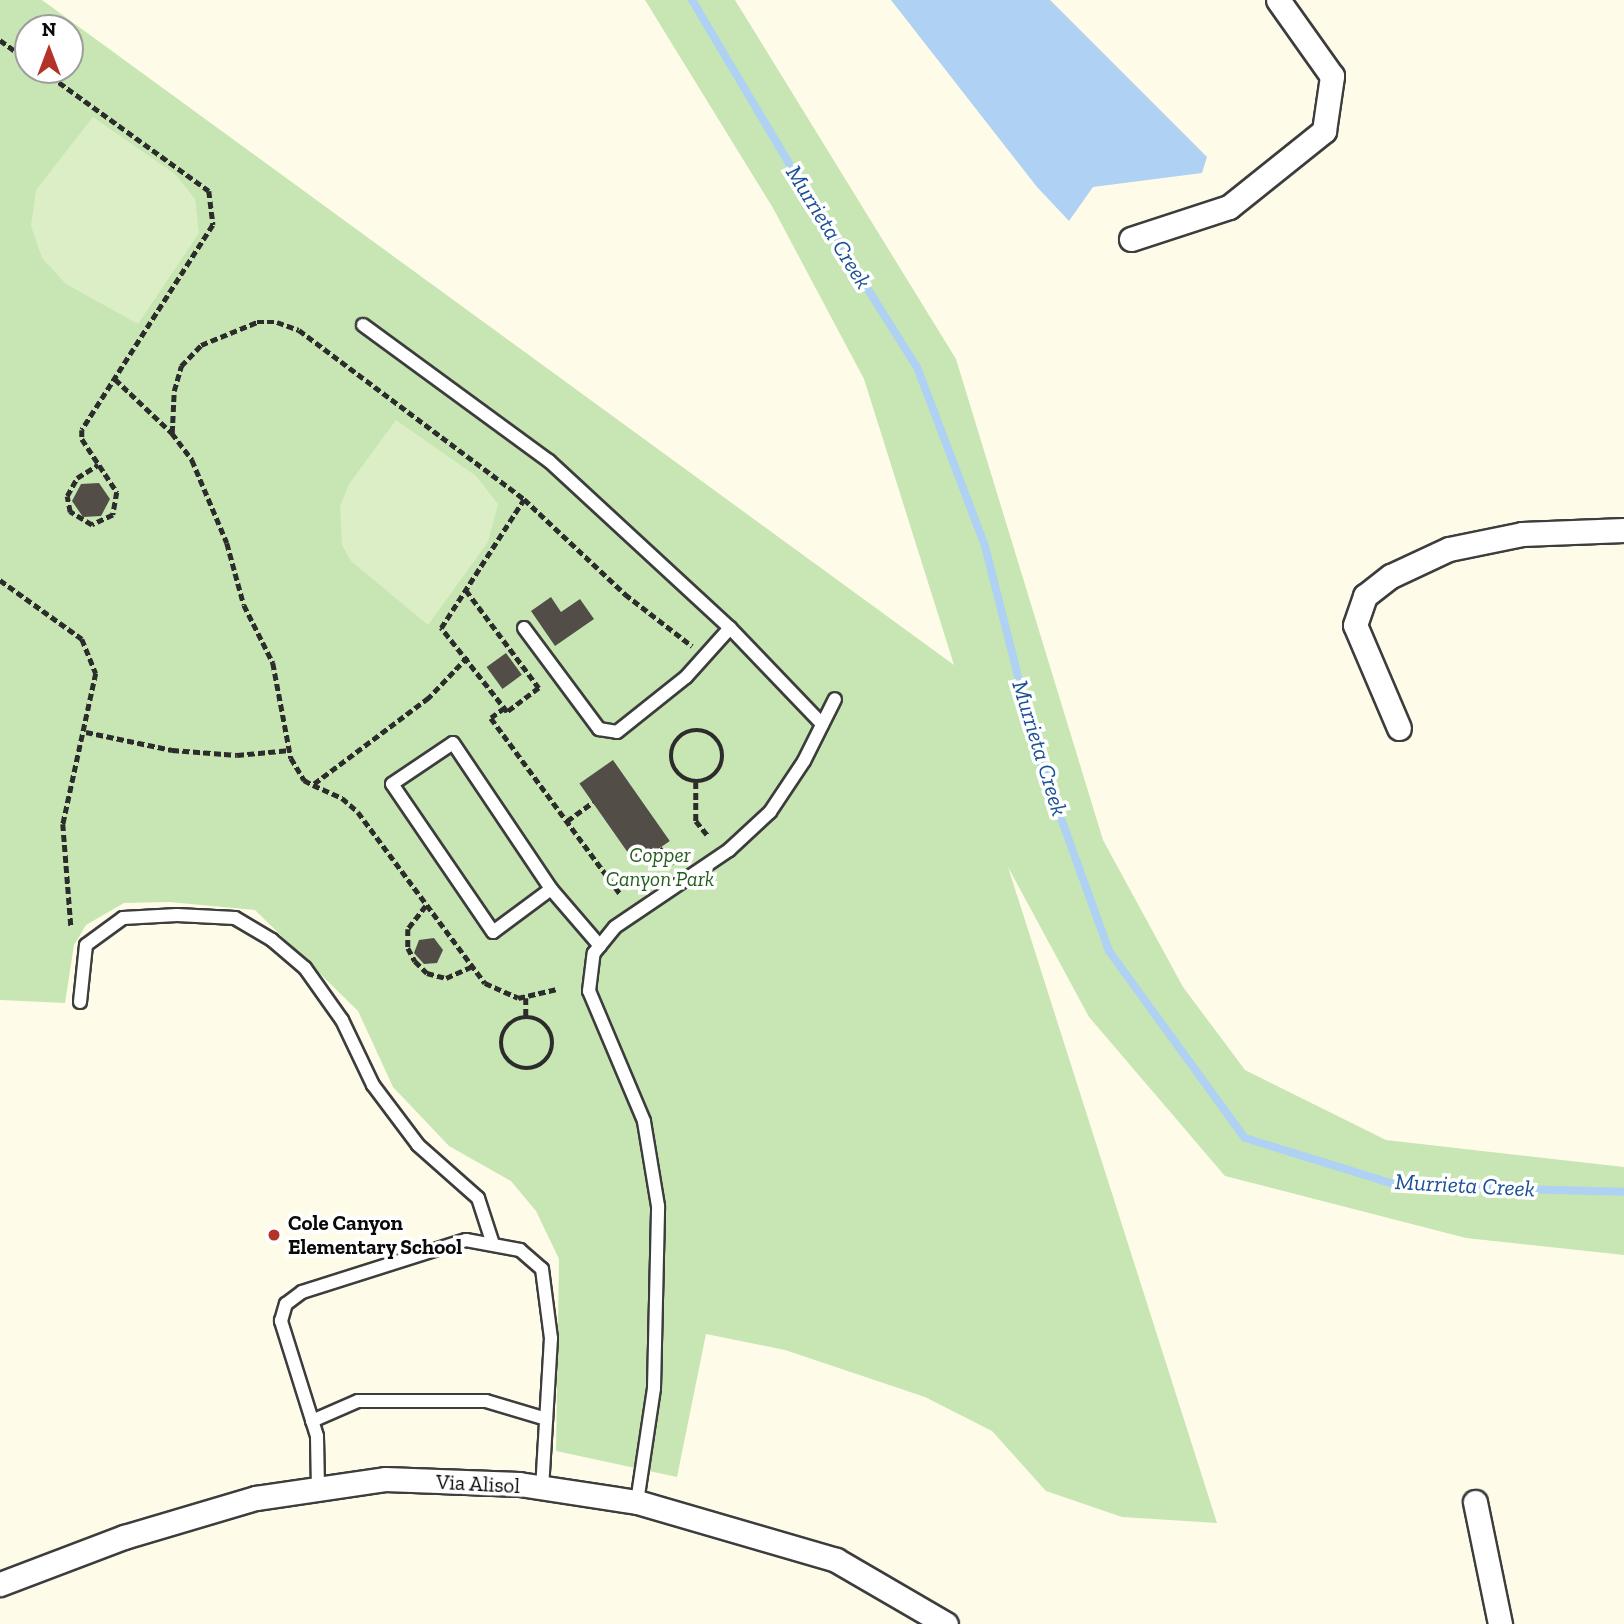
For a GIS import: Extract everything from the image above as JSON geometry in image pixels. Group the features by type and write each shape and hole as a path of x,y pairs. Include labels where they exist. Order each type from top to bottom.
{"street":[{"path":"1131,239 1229,207 1324,131 1332,76 1278,0"},
{"path":"1399,727 1355,625 1365,596 1391,576 1449,549 1522,534 1624,530"},
{"name":"Via Alisol","path":"0,1584 124,1537 257,1498 385,1479 542,1488 637,1502 836,1560 946,1624"},
{"path":"1475,1502 1500,1624"}],"lane":[{"path":"363,325 549,461 730,628 822,723"},
{"path":"524,628 599,729 617,732 686,677 730,628"},
{"path":"637,1502 656,1364 658,1206 644,1121 589,991 594,953 615,927 729,850 770,812 835,699"},
{"path":"551,889 493,932 392,783 453,743 551,889 600,946"},
{"path":"80,1002 86,945 123,918 235,918 272,940 304,968 342,1020 373,1085 418,1145 478,1198 492,1241"},
{"path":"318,1489 317,1436 281,1321 286,1304 302,1292 466,1240 492,1241 520,1250 542,1269 551,1338 542,1488"},
{"path":"312,1421 358,1401 486,1401 547,1419"}],"path":[{"path":"61,84 209,191 213,225 82,430 82,439 117,492 113,514 92,525 70,512 67,496 77,478 98,465"},
{"path":"172,433 174,391 181,366 194,352 228,331 257,321 277,322 299,330 524,499"},
{"path":"115,379 172,433 192,460 227,543 244,605 273,663 296,769 313,785"},
{"path":"0,580 82,639 96,673 86,732 63,824 71,926"},
{"path":"505,708 491,718 621,895"},
{"path":"695,730 712,735 723,758 716,774 696,782 679,774 671,760 679,737 695,730"},
{"path":"86,732 172,750 237,755 290,750"},
{"path":"696,782 696,821 708,836"},
{"path":"567,821 593,802"},
{"path":"660,848 672,865"},
{"path":"426,906 408,929 408,948 415,961 427,972 446,978 471,967"},
{"path":"526,998 526,1017"},
{"path":"526,1017 543,1022 553,1044 541,1065 524,1069 508,1061 501,1045 505,1028 526,1017"}],"green space":[{"name":"Copper Canyon Park","path":"0,0 42,0 61,14 14,14 14,84 84,84 84,31 954,665 864,379 773,208 645,0 735,0 956,359 1103,840 1183,987 1245,1070 1386,1140 1624,1167 1624,1255 1466,1238 1225,1176 1089,1017 1008,867 1217,1523 1122,1517 1046,1491 992,1431 925,1397 785,1350 706,1334 677,1477 556,1451 559,1259 536,1211 511,1181 449,1146 393,1087 358,1011 255,910 169,902 124,903 86,925 74,945 65,1003 0,1000"},
{"path":"93,117 175,174 195,199 199,233 138,324 66,284 42,258 31,226 36,190"},
{"path":"396,420 476,476 498,504 488,542 428,625 351,561 342,545 340,506 349,484"}],"water":[{"path":"891,0 1050,0 1207,157 1202,173 1093,187 1069,221 1037,187"}],"building":[{"path":"99,483 110,499 101,516 83,517 72,501 81,484"},
{"path":"551,597 561,612 580,599 594,619 555,646 531,611"},
{"path":"506,653 522,675 502,689 487,667"},
{"path":"613,760 670,841 636,865 579,784"},
{"path":"434,938 443,950 437,963 424,964 414,953 419,940"}],"waterway":[{"name":"Murrieta Creek","path":"692,0 794,172 917,367 985,546 1037,752 1109,951 1245,1138 1400,1186 1624,1192"}],"place":[{"name":"Cole Canyon Elementary School","path":"274,1235"}]}
